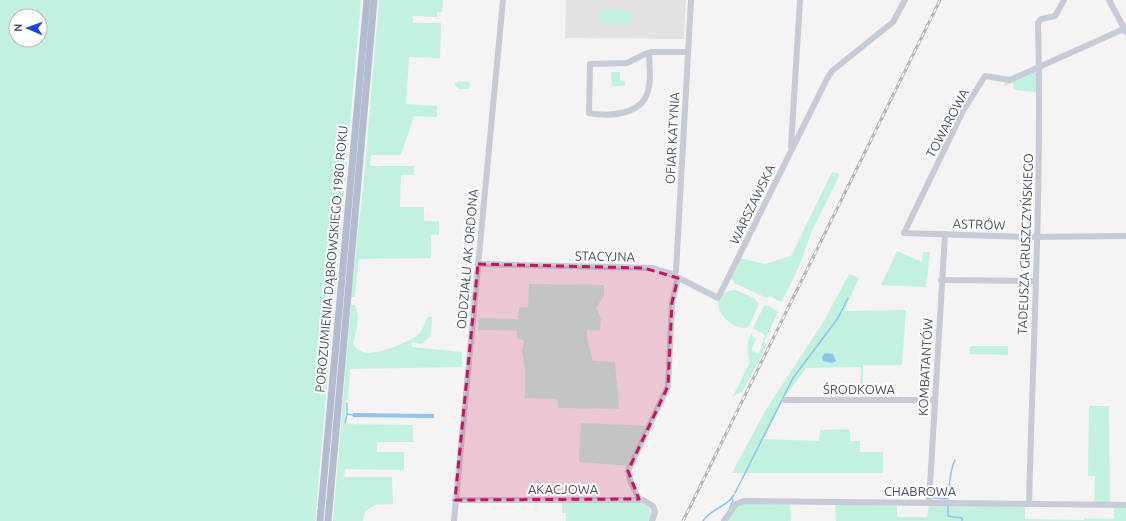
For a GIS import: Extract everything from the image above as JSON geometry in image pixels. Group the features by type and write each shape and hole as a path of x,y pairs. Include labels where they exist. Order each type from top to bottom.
{"main road":[{"name":"POROZUMIENIA DĄBROWSKIEGO 1980 ROKU","path":"320,521 367,0"},
{"name":"POROZUMIENIA DĄBROWSKIEGO 1980 ROKU","path":"328,521 374,0"}],"street":[{"name":"ODDZIAŁU AK ORDONA","path":"454,521 503,0"},
{"name":"OFIAR KATYNIA","path":"640,500 629,479 630,466 668,386 672,303 676,277 691,0"},
{"name":"WARSZAWSKA","path":"721,291 791,149 800,0"},
{"path":"791,149 832,71 893,22 905,0"},
{"name":"TADEUSZA GRUSZCZYŃSKIEGO","path":"1029,504 1037,236 1040,67 1039,21 1041,19 1054,17 1064,0"},
{"path":"1040,67 1125,30 1109,0"},
{"path":"649,53 649,87 643,101 634,108 621,113 588,112 590,64 627,62 649,53 688,52"},
{"name":"TOWAROWA","path":"904,233 963,111 985,76 1008,80 1040,67"},
{"path":"792,124 799,127 803,126"},
{"name":"ASTRÓW","path":"904,233 1037,236 1126,236"},
{"name":"KOMBATANTÓW","path":"929,502 945,234"},
{"name":"STACYJNA","path":"478,264 644,268 659,270 718,298 721,291"},
{"path":"942,280 1035,281"},
{"name":"ŚRODKOWA","path":"785,400 934,400"},
{"name":"AKACJOWA","path":"456,500 640,500"},
{"path":"640,500 647,501 653,506 655,515 652,521"},
{"name":"CHABROWA","path":"724,521 734,506 741,501 1126,505"}],"highlighted area":[{"path":"478,264 644,268 678,278 672,303 668,386 628,471 639,499 455,500"}],"shaded area":[{"path":"566,0 686,0 684,39 565,38"}],"green space":[{"path":"0,0 361,0 315,521 0,521"},
{"path":"379,0 443,0 442,12 437,12 437,17 413,16 413,23 441,23 440,58 409,57 406,104 437,106 437,117 414,116 401,155 371,155 370,166 414,166 414,175 401,175 400,207 424,207 424,221 439,221 439,235 431,235 431,258 359,259 355,297 351,297 364,178"},
{"path":"600,9 631,10 630,25 600,24"},
{"path":"611,72 620,72 620,80 625,81 625,86 612,86"},
{"path":"1034,72 1036,73 1038,92 1014,90 1013,83 1004,86 1005,82"},
{"path":"459,81 470,82 469,89 458,89 454,84"},
{"path":"832,172 839,174 839,176 812,231 798,269 782,301 770,296 767,298 734,283 731,278 740,258 765,264 791,256"},
{"path":"897,251 922,262 923,252 930,252 926,287 881,285"},
{"path":"849,274 859,278 844,311 906,310 902,365 863,365 863,386 860,387 861,367 806,368 784,398 764,439 819,441 820,430 850,429 850,441 860,441 860,452 883,452 883,473 732,473 765,411 824,321"},
{"path":"529,284 604,285 604,296 596,308 601,319 600,331 587,330 587,337 593,361 615,362 619,409 558,408 557,399 525,398 525,370 522,350 524,340 517,339 517,331 478,330 479,318 518,319 519,307 528,307"},
{"path":"736,290 754,298 759,304 749,326 745,328 736,326 729,322 719,309 718,302 720,296 726,292"},
{"path":"351,305 355,305 358,316 353,344 356,348 366,353 374,353 402,344 419,334 428,317 432,317 431,335 422,344 411,342 412,347 462,352 462,367 350,369 348,400 346,401 344,424 413,425 413,442 377,442 377,452 404,452 404,470 345,469 344,477 392,477 393,504 375,505 365,511 363,521 333,521"},
{"path":"767,305 778,312 764,342 766,343 765,349 742,392 733,396 750,362 748,355 748,344 749,337 753,333 752,336 756,339 751,350 759,354 765,335 753,328 764,306"},
{"path":"970,346 1008,346 1008,355 970,354"},
{"path":"1089,406 1109,406 1110,503 1094,503 1095,476 1088,476"},
{"path":"581,423 651,426 632,466 579,462"},
{"path":"562,501 638,501 648,506 651,513 649,521 566,521 566,513 562,513"},
{"path":"744,503 790,503 791,521 726,521 738,505"},
{"path":"835,504 897,505 897,517 927,517 929,505 1025,506 1025,519 1084,520 1084,518 1114,519 1114,507 1126,507 1126,521 836,521"}],"water":[{"path":"825,353 833,354 836,361 832,363 823,361 822,357"},
{"path":"353,413 434,414 434,418 353,417"}],"waterway":[{"path":"735,493 793,378 838,318 848,298"},
{"path":"347,403 347,414"},
{"path":"345,423 347,414 353,415"},
{"path":"948,498 951,474 955,460"},
{"path":"703,521 710,513 727,503 734,495"},
{"path":"932,497 948,499"},
{"path":"729,509 733,501 732,498"},
{"path":"948,506 948,516 962,518 962,521"}],"railway":[{"path":"683,521 940,0"}]}
